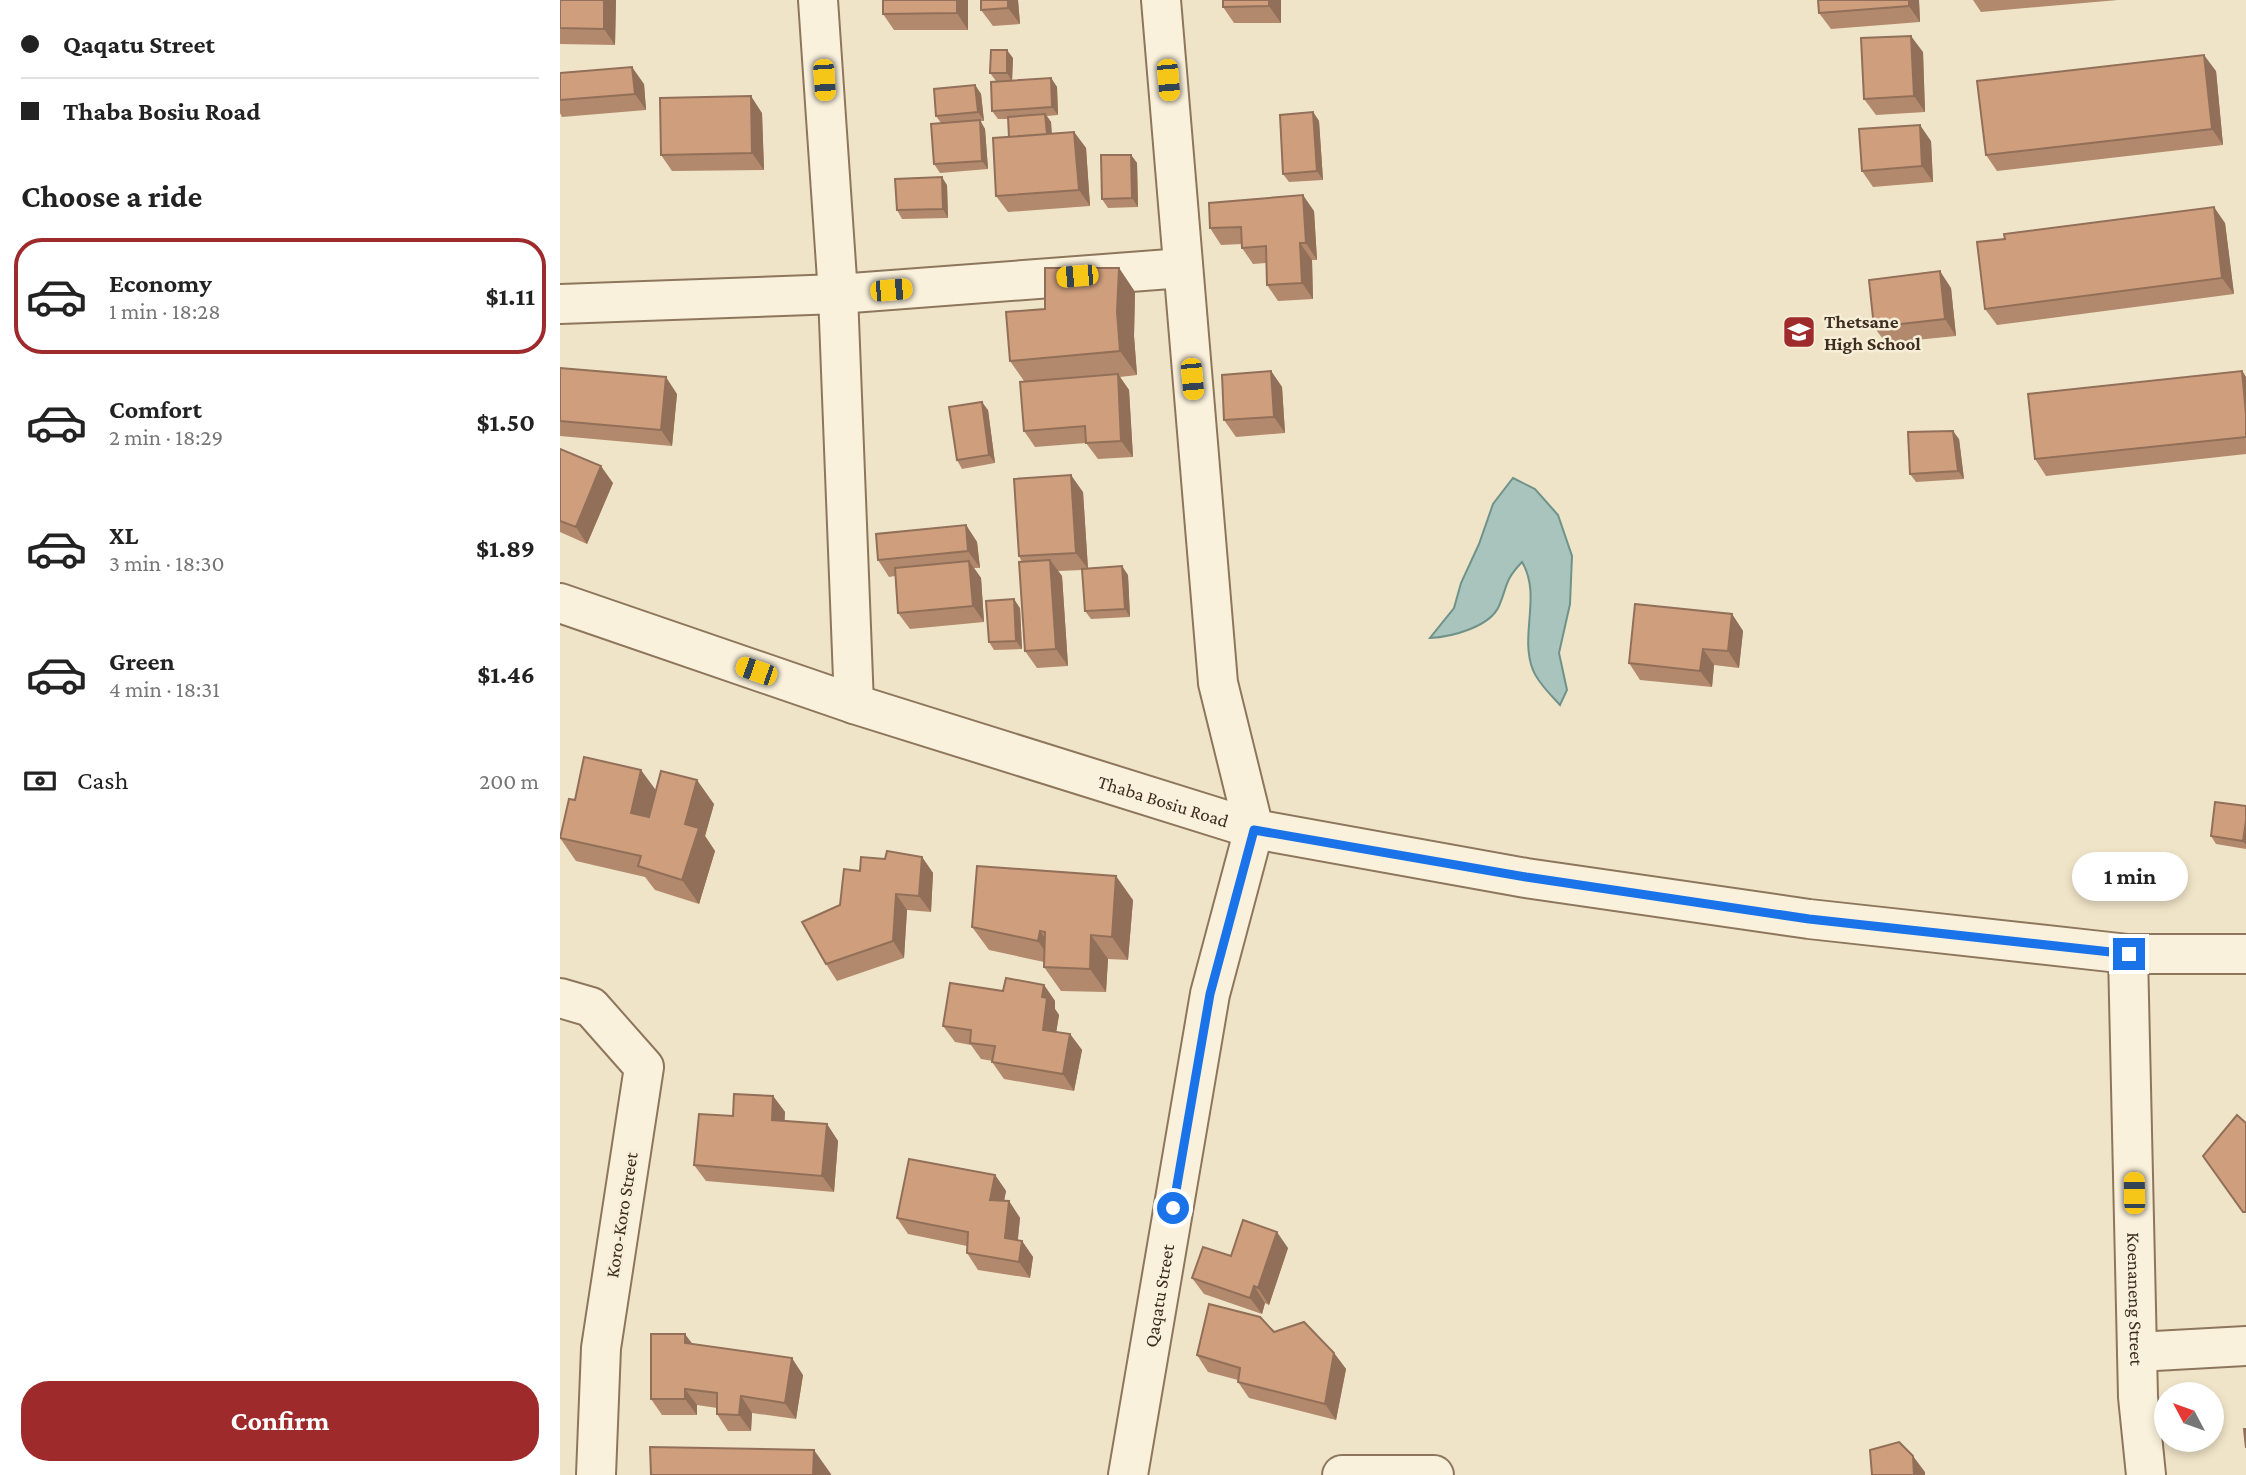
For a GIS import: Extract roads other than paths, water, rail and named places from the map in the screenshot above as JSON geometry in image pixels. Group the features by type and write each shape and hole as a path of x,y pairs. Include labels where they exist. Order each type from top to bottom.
{"street":[{"path":"818,0 838,294 853,704"},
{"path":"1161,0 1218,683 1254,830"},
{"path":"560,304 838,294 1183,268"},
{"name":"Thaba Bosiu Road","path":"560,603 853,704 1254,830 1526,877 1809,919 2129,954 2246,954"},
{"name":"Qaqatu Street","path":"1128,1475 1210,994 1254,830"},
{"name":"Koenaneng Street","path":"2129,954 2138,1396 2146,1475"},
{"name":"Koro-Koro Street","path":"560,998 591,1007 644,1067 601,1348 596,1475"},
{"path":"2137,1352 2246,1346"},
{"path":"1342,1475 1434,1475"}],"water":[{"path":"1513,478 1535,489 1558,515 1572,556 1570,604 1559,653 1567,690 1560,705 1538,680 1529,657 1530,588 1522,562 1509,579 1499,606 1487,620 1459,633 1430,638 1454,608 1461,583 1493,504"}],"place":[{"name":"Thetsane High School","path":"1799,332"}]}
